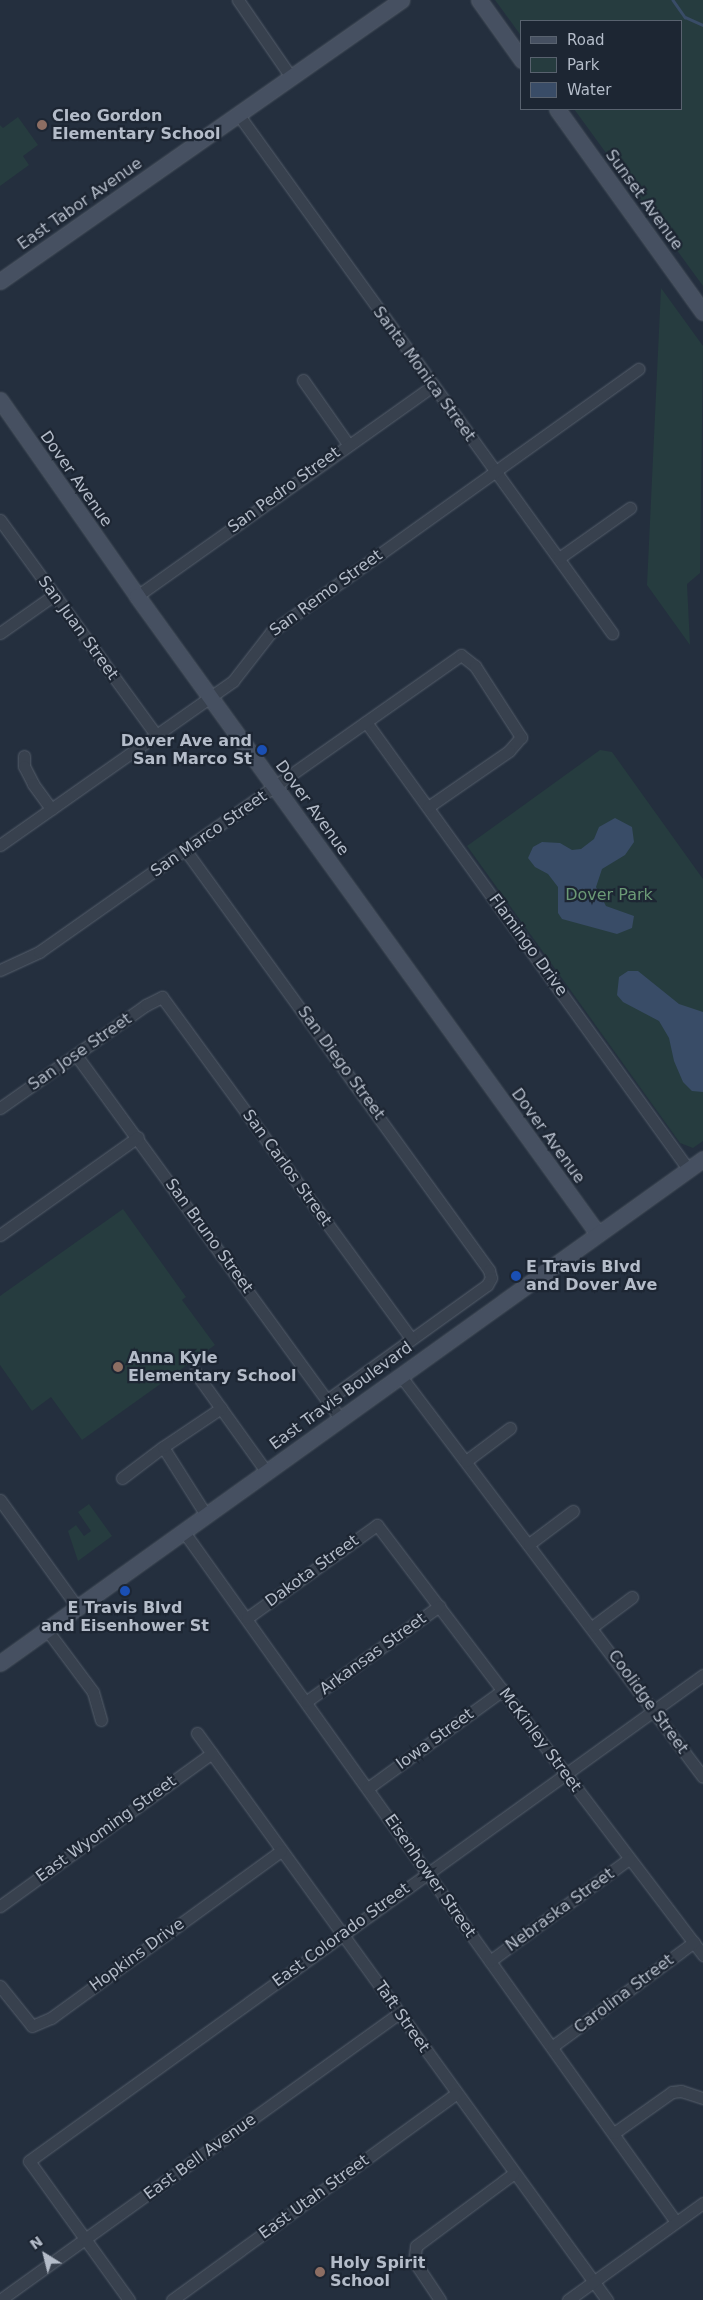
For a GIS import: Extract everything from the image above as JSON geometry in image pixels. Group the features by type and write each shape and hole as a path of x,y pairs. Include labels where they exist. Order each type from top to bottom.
{"main road":[{"name":"East Tabor Avenue","path":"0,281 401,0"},
{"path":"479,0 520,57"},
{"name":"Sunset Avenue","path":"558,110 703,312"},
{"name":"Dover Avenue","path":"0,400 137,596 598,1234"},
{"name":"East Travis Boulevard","path":"0,1663 703,1159"}],"street":[{"path":"238,0 291,77"},
{"name":"Santa Monica Street","path":"238,114 612,633"},
{"name":"San Remo Street","path":"0,846 210,697 242,671 271,632 638,369"},
{"path":"303,380 348,444"},
{"name":"San Pedro Street","path":"137,596 348,444 433,386"},
{"path":"559,558 630,508"},
{"name":"San Juan Street","path":"0,520 156,735"},
{"path":"0,633 54,595"},
{"name":"San Marco Street","path":"0,970 39,952 461,655 474,666 521,737 510,751 428,807"},
{"name":"Flamingo Drive","path":"366,722 688,1169"},
{"path":"24,756 24,766 33,784 51,809"},
{"name":"San Diego Street","path":"186,850 473,1247 491,1278"},
{"name":"San Jose Street","path":"0,1108 146,1005 162,997"},
{"name":"San Carlos Street","path":"162,997 411,1339"},
{"name":"San Bruno Street","path":"76,1055 138,1137 340,1418"},
{"path":"0,1235 138,1137"},
{"name":"East Travis Boulevard","path":"327,1400 487,1285 491,1278"},
{"path":"195,1372 266,1471"},
{"name":"Coolidge Street","path":"400,1375 592,1627 703,1777"},
{"path":"122,1478 163,1447 221,1408"},
{"path":"466,1461 510,1428"},
{"path":"163,1447 206,1515"},
{"path":"0,1500 78,1608"},
{"path":"529,1544 573,1511"},
{"name":"McKinley Street","path":"377,1525 703,1955"},
{"name":"Dakota Street","path":"246,1618 377,1525"},
{"name":"Eisenhower Street","path":"184,1532 307,1701 490,1961 554,2046 676,2222"},
{"path":"592,1627 632,1597"},
{"name":"Arkansas Street","path":"307,1701 439,1606"},
{"path":"46,1630 92,1692 101,1720"},
{"name":"East Colorado Street","path":"84,2241 29,2161 703,1674"},
{"name":"Iowa Street","path":"368,1788 503,1690"},
{"name":"Taft Street","path":"197,1733 281,1851 343,1933 513,2174 607,2300"},
{"name":"East Wyoming Street","path":"0,1906 212,1753"},
{"name":"Hopkins Drive","path":"0,1986 32,2026 51,2018 281,1851"},
{"name":"Nebraska Street","path":"490,1961 629,1859"},
{"name":"Carolina Street","path":"554,2046 694,1942"},
{"name":"East Bell Avenue","path":"0,2300 400,2013"},
{"path":"614,2133 672,2092 681,2091 703,2098"},
{"name":"East Utah Street","path":"172,2300 456,2094"},
{"path":"440,2300 414,2261 416,2246 513,2174"},
{"path":"568,2300 703,2203"},
{"path":"84,2241 129,2300"}],"green space":[{"path":"495,0 703,0 703,286 575,110 683,110 683,20 520,20 520,34"},
{"path":"18,117 38,145 23,156 29,165 0,186 0,125 3,128"},
{"path":"661,288 703,346 700,573 687,584 690,645 647,585"},
{"name":"Dover Park","path":"600,750 612,752 703,879 703,1141 693,1148 680,1143 467,846"},
{"path":"123,1209 186,1297 182,1300 215,1345 82,1440 51,1397 32,1411 0,1365 0,1296"},
{"path":"89,1504 112,1536 78,1561 68,1531 76,1525 84,1536 91,1531 78,1512"}],"water":[{"path":"615,818 632,827 634,842 625,855 602,869 596,887 606,906 634,916 632,928 617,934 562,919 558,913 558,887 548,874 535,867 528,858 533,847 542,842 560,843 572,850 581,849 594,839 599,827"},
{"path":"628,971 638,971 679,1004 703,1012 703,1092 692,1091 683,1082 674,1061 669,1038 659,1021 623,1002 617,995 619,977"}],"waterway":[{"path":"673,0 685,17 703,25"}],"place":[{"name":"Cleo Gordon Elementary School","path":"42,125"},
{"name":"Dover Ave and San Marco St","path":"262,750"},
{"name":"E Travis Blvd and Dover Ave","path":"516,1276"},
{"name":"Anna Kyle Elementary School","path":"118,1367"},
{"name":"E Travis Blvd and Eisenhower St","path":"125,1591"},
{"name":"Holy Spirit School","path":"320,2272"}]}
